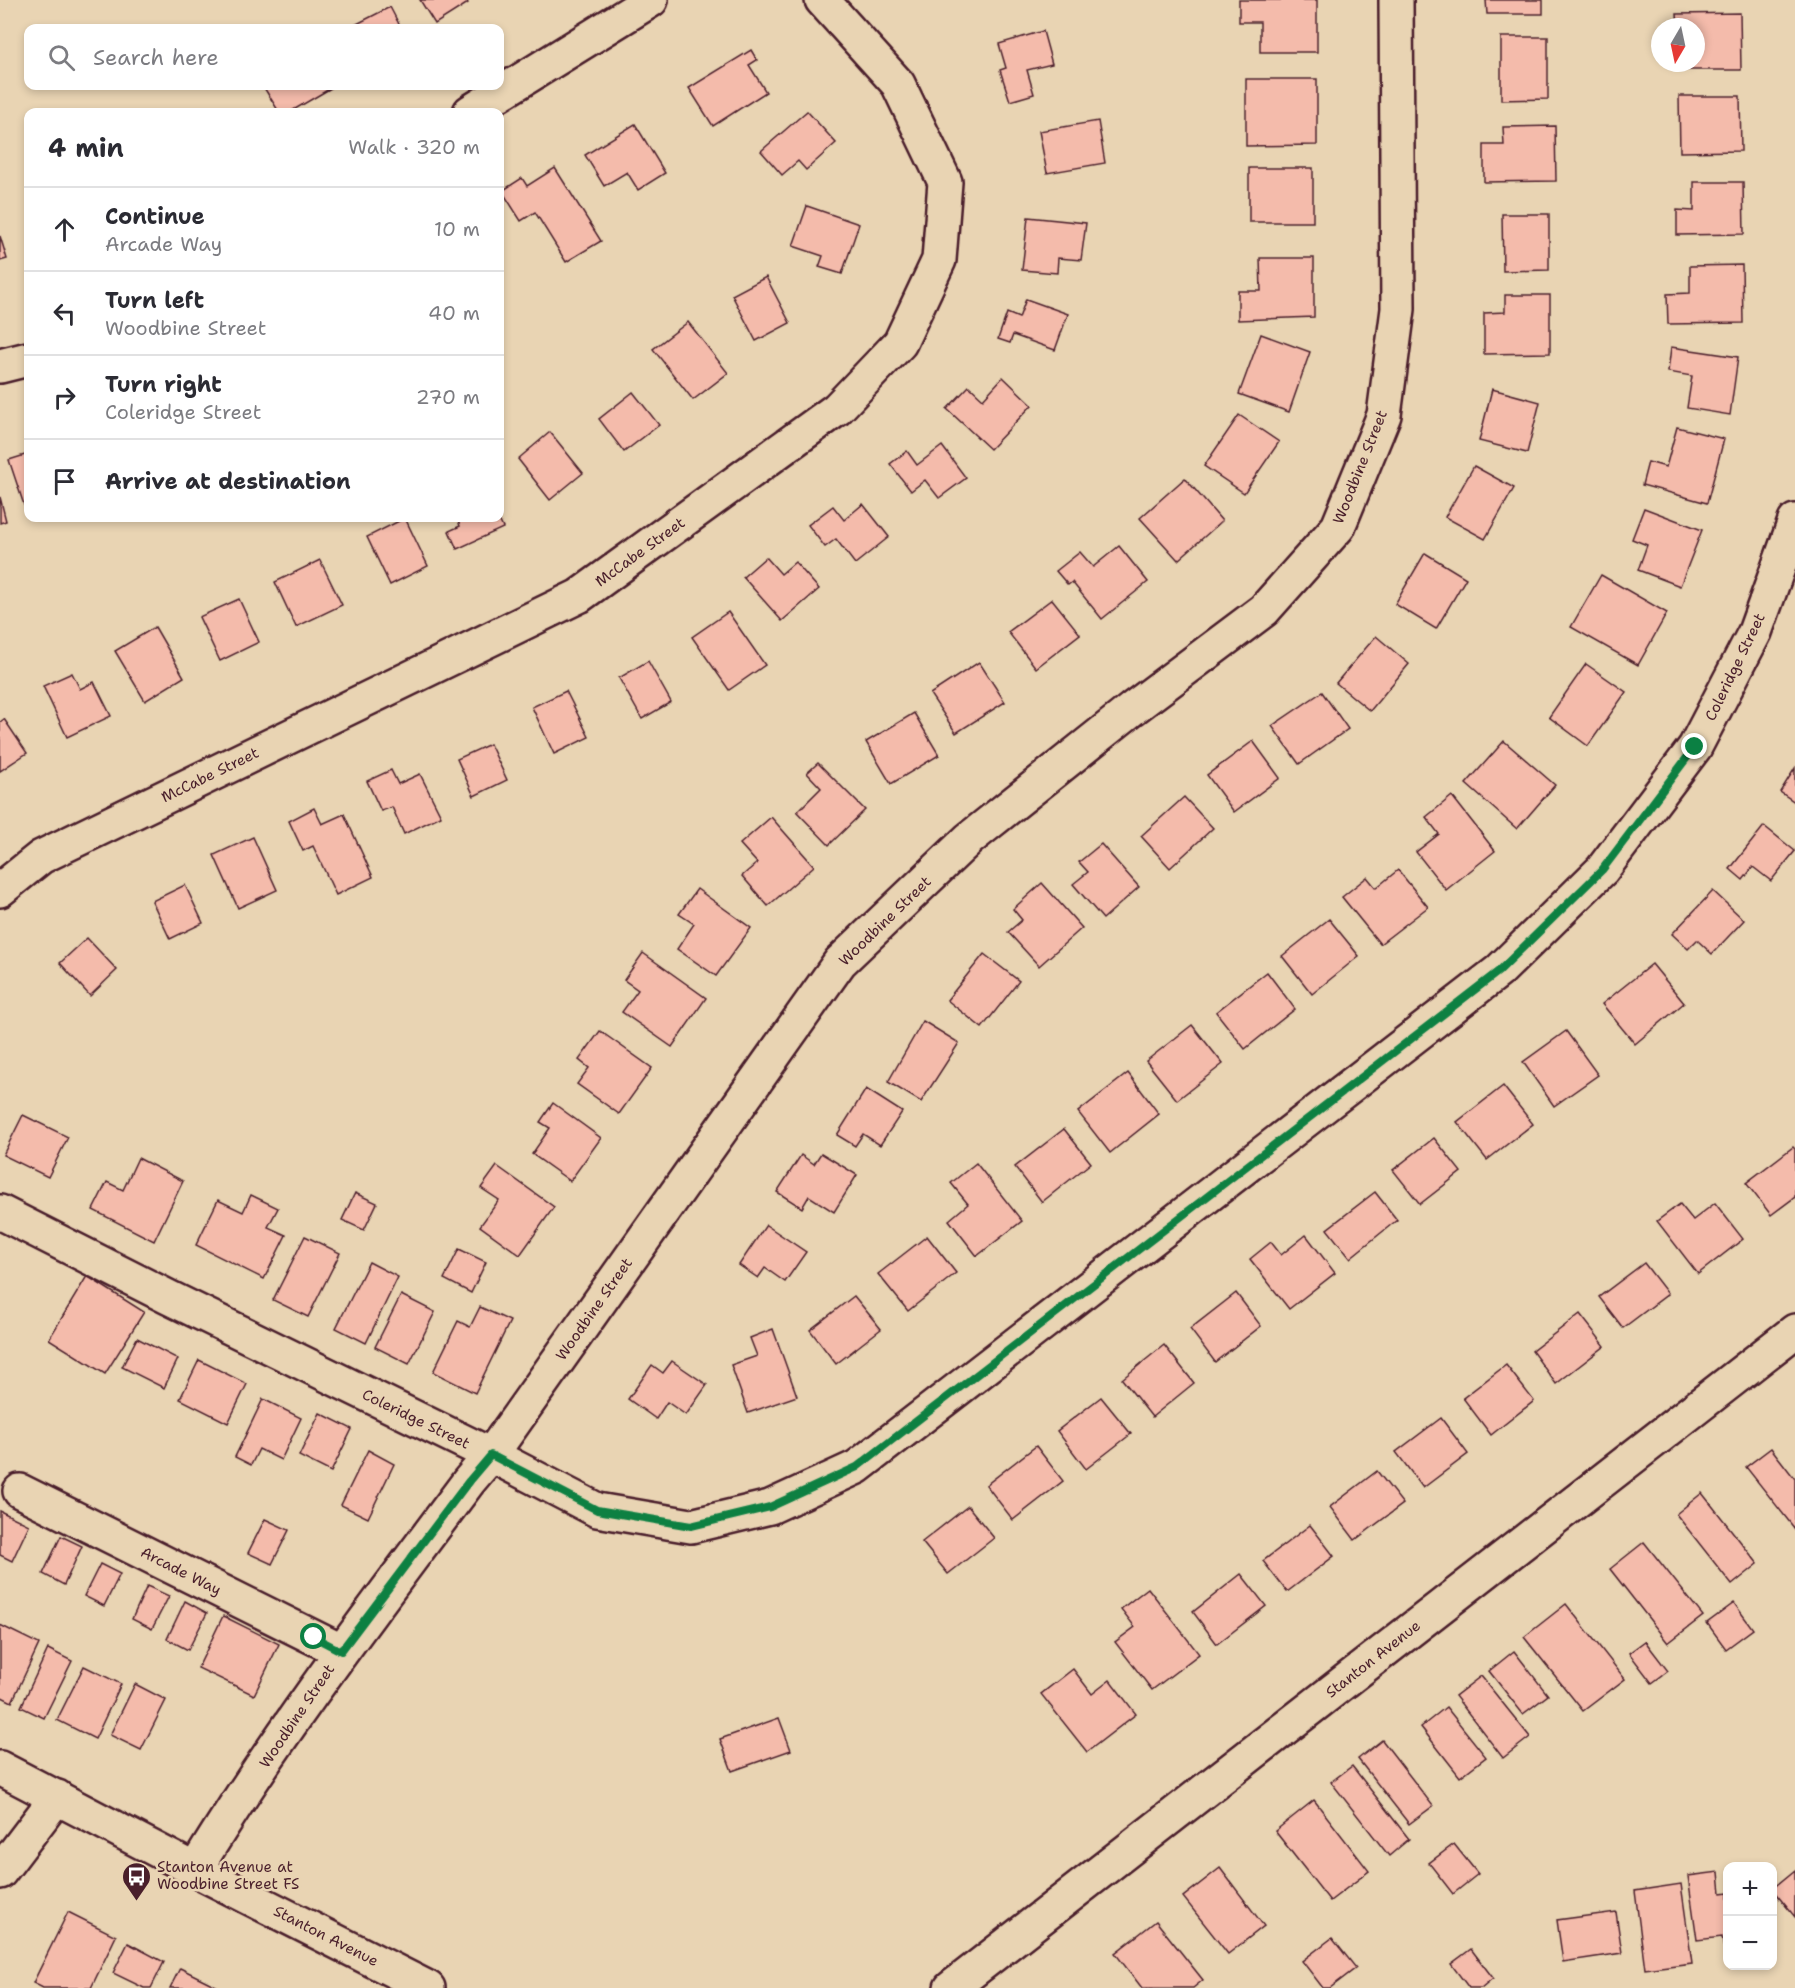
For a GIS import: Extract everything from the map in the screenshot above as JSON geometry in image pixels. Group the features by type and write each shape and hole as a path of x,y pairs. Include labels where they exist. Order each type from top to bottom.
{"street":[{"path":"476,108 651,0"},
{"name":"McCabe Street","path":"0,890 41,857 579,596 837,409 900,343 939,260 945,182 898,84 822,0"},
{"name":"Woodbine Street","path":"195,1870 221,1827 341,1651 491,1455 840,962 969,839 1132,709 1264,610 1338,527 1384,415 1398,309 1396,0"},
{"path":"0,366 24,360"},
{"name":"Coleridge Street","path":"0,1212 168,1298 491,1455 597,1510 691,1526 770,1507 857,1467 1499,971 1602,870 1695,747 1755,632 1795,521"},
{"name":"Stanton Avenue","path":"951,1988 1795,1331"},
{"name":"Arcade Way","path":"20,1491 341,1651"},
{"name":"Stanton Avenue","path":"0,1768 428,1988"},
{"path":"0,1872 57,1797"}],"building":[{"path":"420,0 466,0 468,3 435,24"},
{"path":"1239,0 1317,0 1317,52 1260,52 1260,22 1239,22"},
{"path":"1486,0 1543,0 1543,14 1487,14"},
{"path":"390,7 399,24 357,24"},
{"path":"1740,13 1741,70 1705,70 1705,18 1677,18 1677,14"},
{"path":"1043,31 1052,64 1027,70 1034,94 1010,101 1000,70 1006,68 999,44"},
{"path":"1501,37 1548,37 1548,99 1501,100"},
{"path":"751,50 757,60 749,65 766,92 713,126 689,88"},
{"path":"1246,79 1317,79 1317,145 1246,146"},
{"path":"265,90 328,90 297,108 277,108"},
{"path":"1679,96 1740,96 1741,151 1680,152"},
{"path":"807,111 836,143 806,170 798,161 782,175 761,151"},
{"path":"1098,121 1105,163 1047,173 1039,131"},
{"path":"635,124 665,173 638,190 627,172 604,186 585,155"},
{"path":"1555,126 1556,181 1484,182 1484,145 1504,145 1503,127"},
{"path":"555,168 601,241 566,262 535,212 521,221 504,194 504,190 522,178 527,186"},
{"path":"1249,168 1313,168 1313,222 1249,222"},
{"path":"1694,182 1743,182 1744,234 1677,235 1677,210 1694,211"},
{"path":"807,206 859,224 842,274 819,267 823,256 793,246"},
{"path":"1502,214 1549,214 1549,270 1503,271"},
{"path":"1028,217 1086,223 1081,260 1058,258 1057,273 1022,270"},
{"path":"0,236 7,259 0,261"},
{"path":"1260,258 1314,258 1314,317 1238,320 1238,291 1261,291"},
{"path":"1742,265 1743,323 1668,324 1667,294 1690,293 1690,266"},
{"path":"766,277 790,323 756,341 732,295"},
{"path":"1505,295 1550,295 1550,353 1484,354 1484,313 1505,312"},
{"path":"1026,299 1068,314 1055,350 1013,335 1010,343 998,339 1007,313 1019,318"},
{"path":"688,322 728,373 693,400 653,349"},
{"path":"1261,334 1310,352 1289,412 1239,394"},
{"path":"1671,347 1738,357 1730,415 1687,408 1692,376 1668,372"},
{"path":"1003,377 1032,405 990,449 947,409 969,386 983,399"},
{"path":"1492,389 1540,402 1527,453 1479,441"},
{"path":"633,392 659,425 624,452 599,419"},
{"path":"1239,415 1279,442 1244,493 1204,466"},
{"path":"1677,427 1724,439 1707,503 1642,485 1648,462 1666,467"},
{"path":"550,432 583,473 550,500 518,459"},
{"path":"942,446 966,478 939,498 925,480 911,491 890,464 907,451 917,465"},
{"path":"24,455 24,505 9,460"},
{"path":"1474,466 1514,488 1485,539 1445,517"},
{"path":"1185,478 1222,521 1178,560 1140,518"},
{"path":"0,497 6,521 0,523"},
{"path":"863,504 889,537 855,564 836,539 825,547 808,525 833,506 844,520"},
{"path":"1644,508 1702,530 1680,586 1638,570 1647,545 1632,539"},
{"path":"397,522 407,522 428,566 390,585 367,537"},
{"path":"458,522 500,522 503,528 457,549 449,531 460,526"},
{"path":"1119,546 1148,582 1102,619 1072,582 1068,585 1056,571 1080,552 1093,567"},
{"path":"1425,553 1466,578 1436,629 1395,604"},
{"path":"766,557 781,574 795,562 819,589 782,621 743,577"},
{"path":"320,560 342,605 296,627 275,582"},
{"path":"1601,575 1667,613 1638,665 1571,627"},
{"path":"239,599 259,642 220,661 199,617"},
{"path":"1052,599 1080,634 1036,668 1008,632"},
{"path":"728,612 765,665 729,690 692,637"},
{"path":"155,627 184,677 145,701 115,651"},
{"path":"1376,636 1409,664 1370,711 1336,683"},
{"path":"648,661 671,702 642,719 619,678"},
{"path":"979,662 1005,702 956,733 930,694"},
{"path":"1586,664 1626,692 1588,746 1549,717"},
{"path":"72,673 80,689 94,682 111,716 67,737 43,686"},
{"path":"566,691 589,737 554,754 532,707"},
{"path":"1322,692 1348,729 1299,764 1272,726"},
{"path":"914,713 939,755 891,784 866,742"},
{"path":"4,719 27,753 0,771 0,722"},
{"path":"1253,741 1280,778 1234,812 1207,775"},
{"path":"1504,741 1555,785 1517,829 1466,784"},
{"path":"490,744 507,780 474,796 457,759"},
{"path":"818,763 865,810 829,845 797,812 821,788 807,773"},
{"path":"1795,768 1795,802 1780,792"},
{"path":"391,770 398,784 420,774 441,816 404,834 392,807 381,811 367,781"},
{"path":"1452,796 1495,851 1446,890 1416,852 1439,834 1426,817"},
{"path":"1184,797 1213,828 1170,868 1141,836"},
{"path":"314,808 322,824 344,814 373,877 336,895 313,846 303,851 289,821"},
{"path":"771,817 814,866 768,906 742,876 757,863 740,844"},
{"path":"1764,826 1795,851 1771,881 1753,867 1743,880 1730,869"},
{"path":"253,837 277,890 238,908 214,855"},
{"path":"1101,844 1139,887 1103,919 1073,884 1088,872 1079,862"},
{"path":"1398,870 1428,907 1380,944 1342,897 1367,877 1376,888"},
{"path":"1042,883 1082,928 1039,966 1008,932 1022,920 1013,909"},
{"path":"185,885 203,923 170,939 152,901"},
{"path":"697,889 751,928 716,976 677,949 694,924 679,914"},
{"path":"1713,891 1744,920 1712,954 1697,940 1688,949 1672,934"},
{"path":"1329,919 1359,956 1312,994 1282,956"},
{"path":"87,938 117,970 90,996 60,963"},
{"path":"643,953 706,998 672,1047 622,1012 638,990 624,980"},
{"path":"984,954 1019,981 982,1028 947,1000"},
{"path":"1652,964 1684,1003 1635,1044 1602,1004"},
{"path":"1267,972 1295,1009 1245,1049 1216,1012"},
{"path":"923,1021 959,1043 921,1102 888,1082"},
{"path":"1192,1025 1223,1064 1177,1100 1146,1061"},
{"path":"600,1031 652,1068 619,1114 577,1084 589,1068 579,1060"},
{"path":"1566,1031 1598,1075 1554,1106 1523,1062"},
{"path":"1128,1073 1159,1114 1110,1153 1078,1112"},
{"path":"1503,1086 1533,1124 1487,1160 1457,1122"},
{"path":"866,1089 902,1112 880,1145 863,1134 855,1146 837,1135"},
{"path":"553,1103 601,1138 570,1181 532,1154 550,1128 540,1122"},
{"path":"23,1115 68,1137 48,1177 3,1155"},
{"path":"1064,1129 1091,1163 1042,1202 1015,1167"},
{"path":"1434,1138 1461,1172 1420,1204 1393,1170"},
{"path":"1793,1147 1795,1149 1795,1197 1771,1215 1746,1183"},
{"path":"821,1153 857,1175 834,1212 809,1196 802,1208 777,1192 801,1155 814,1164"},
{"path":"138,1158 183,1181 154,1241 93,1210 107,1182 123,1190"},
{"path":"976,1163 1022,1221 977,1256 949,1220 968,1204 951,1183"},
{"path":"497,1166 554,1207 520,1255 480,1226 499,1200 481,1188"},
{"path":"1375,1192 1397,1220 1350,1258 1327,1229"},
{"path":"355,1193 377,1203 364,1230 342,1220"},
{"path":"251,1195 278,1208 268,1227 286,1235 264,1279 196,1245 218,1200 243,1212"},
{"path":"1715,1203 1743,1239 1698,1274 1657,1221 1680,1204 1693,1220"},
{"path":"766,1225 806,1252 785,1282 765,1268 758,1278 739,1265"},
{"path":"1306,1235 1335,1273 1289,1309 1250,1259 1271,1242 1281,1255"},
{"path":"305,1236 340,1253 308,1317 273,1300"},
{"path":"927,1236 956,1273 908,1311 878,1274"},
{"path":"459,1249 486,1262 471,1293 444,1279"},
{"path":"369,1262 398,1277 366,1343 336,1328"},
{"path":"1644,1263 1668,1294 1623,1328 1599,1297"},
{"path":"87,1276 144,1312 105,1374 49,1339"},
{"path":"1236,1293 1261,1326 1215,1362 1190,1329"},
{"path":"401,1295 435,1312 409,1364 375,1347"},
{"path":"854,1296 881,1329 836,1364 810,1330"},
{"path":"480,1307 510,1321 475,1393 433,1372 458,1321 470,1327"},
{"path":"1580,1314 1605,1346 1556,1384 1532,1351"},
{"path":"773,1329 797,1396 748,1413 731,1365 757,1356 750,1338"},
{"path":"137,1338 178,1359 164,1388 122,1367"},
{"path":"1164,1345 1194,1383 1152,1417 1122,1379"},
{"path":"199,1360 247,1384 228,1423 180,1399"},
{"path":"672,1361 707,1385 686,1415 667,1402 656,1419 628,1399 652,1365 663,1373"},
{"path":"1506,1365 1534,1401 1491,1435 1463,1398"},
{"path":"1101,1397 1131,1434 1086,1469 1057,1431"},
{"path":"263,1399 301,1418 281,1460 259,1449 251,1465 235,1457"},
{"path":"320,1413 352,1429 331,1472 299,1456"},
{"path":"1441,1418 1468,1454 1423,1488 1396,1452"},
{"path":"1036,1446 1063,1481 1013,1520 986,1485"},
{"path":"1771,1448 1795,1479 1795,1529 1746,1467"},
{"path":"368,1450 394,1464 368,1518 341,1505"},
{"path":"1377,1471 1403,1504 1355,1540 1330,1507"},
{"path":"1702,1493 1758,1564 1732,1585 1676,1514"},
{"path":"968,1506 994,1538 948,1574 922,1542"},
{"path":"0,1511 29,1525 12,1561 0,1555"},
{"path":"265,1519 289,1530 272,1564 248,1553"},
{"path":"1310,1525 1334,1556 1287,1592 1263,1561"},
{"path":"61,1536 82,1546 64,1585 43,1574"},
{"path":"1644,1542 1703,1616 1668,1643 1610,1569"},
{"path":"100,1564 120,1574 104,1606 84,1596"},
{"path":"1241,1574 1266,1606 1217,1644 1193,1612"},
{"path":"147,1586 169,1596 152,1629 132,1619"},
{"path":"1148,1588 1199,1654 1152,1690 1115,1642 1135,1627 1121,1609"},
{"path":"185,1601 207,1613 188,1650 167,1639"},
{"path":"1734,1603 1753,1629 1726,1649 1707,1623"},
{"path":"1566,1604 1625,1679 1583,1711 1524,1637"},
{"path":"223,1616 279,1644 254,1695 198,1668"},
{"path":"0,1625 39,1644 12,1702 0,1696"},
{"path":"1645,1641 1668,1671 1652,1683 1629,1653"},
{"path":"48,1649 72,1661 44,1718 21,1707"},
{"path":"1514,1651 1548,1695 1523,1714 1489,1671"},
{"path":"84,1666 121,1684 95,1739 57,1720"},
{"path":"1073,1669 1092,1694 1110,1680 1136,1714 1087,1752 1041,1694"},
{"path":"1481,1676 1530,1737 1503,1758 1455,1696"},
{"path":"135,1684 166,1700 141,1750 110,1735"},
{"path":"1446,1707 1486,1757 1460,1777 1421,1727"},
{"path":"779,1718 791,1750 732,1771 720,1739"},
{"path":"1382,1740 1433,1806 1409,1824 1358,1759"},
{"path":"1352,1766 1409,1839 1389,1856 1331,1782"},
{"path":"1314,1800 1369,1871 1330,1901 1275,1831"},
{"path":"1454,1844 1478,1874 1453,1894 1429,1863"},
{"path":"1220,1868 1264,1926 1228,1954 1183,1897"},
{"path":"1795,1870 1795,1917 1777,1895 1777,1885"},
{"path":"1719,1872 1721,1893 1723,1893 1723,1943 1722,1937 1697,1940 1688,1876"},
{"path":"1681,1884 1692,1963 1645,1969 1635,1891"},
{"path":"68,1912 116,1936 91,1988 43,1988 33,1983"},
{"path":"1616,1912 1622,1953 1563,1962 1557,1920"},
{"path":"1156,1921 1203,1980 1193,1988 1142,1988 1115,1953"},
{"path":"1332,1938 1356,1968 1330,1988 1323,1988 1302,1961"},
{"path":"128,1943 164,1962 151,1988 144,1988 113,1973"},
{"path":"1471,1949 1493,1978 1481,1988 1469,1988 1451,1964"},
{"path":"180,1968 220,1988 170,1988"}],"place":[{"name":"Stanton Avenue at Woodbine Street FS","path":"136,1902"}],"route":[{"path":"314,1637 341,1651 491,1455 597,1510 691,1526 770,1507 857,1467 1499,971 1602,870 1695,747"}]}
